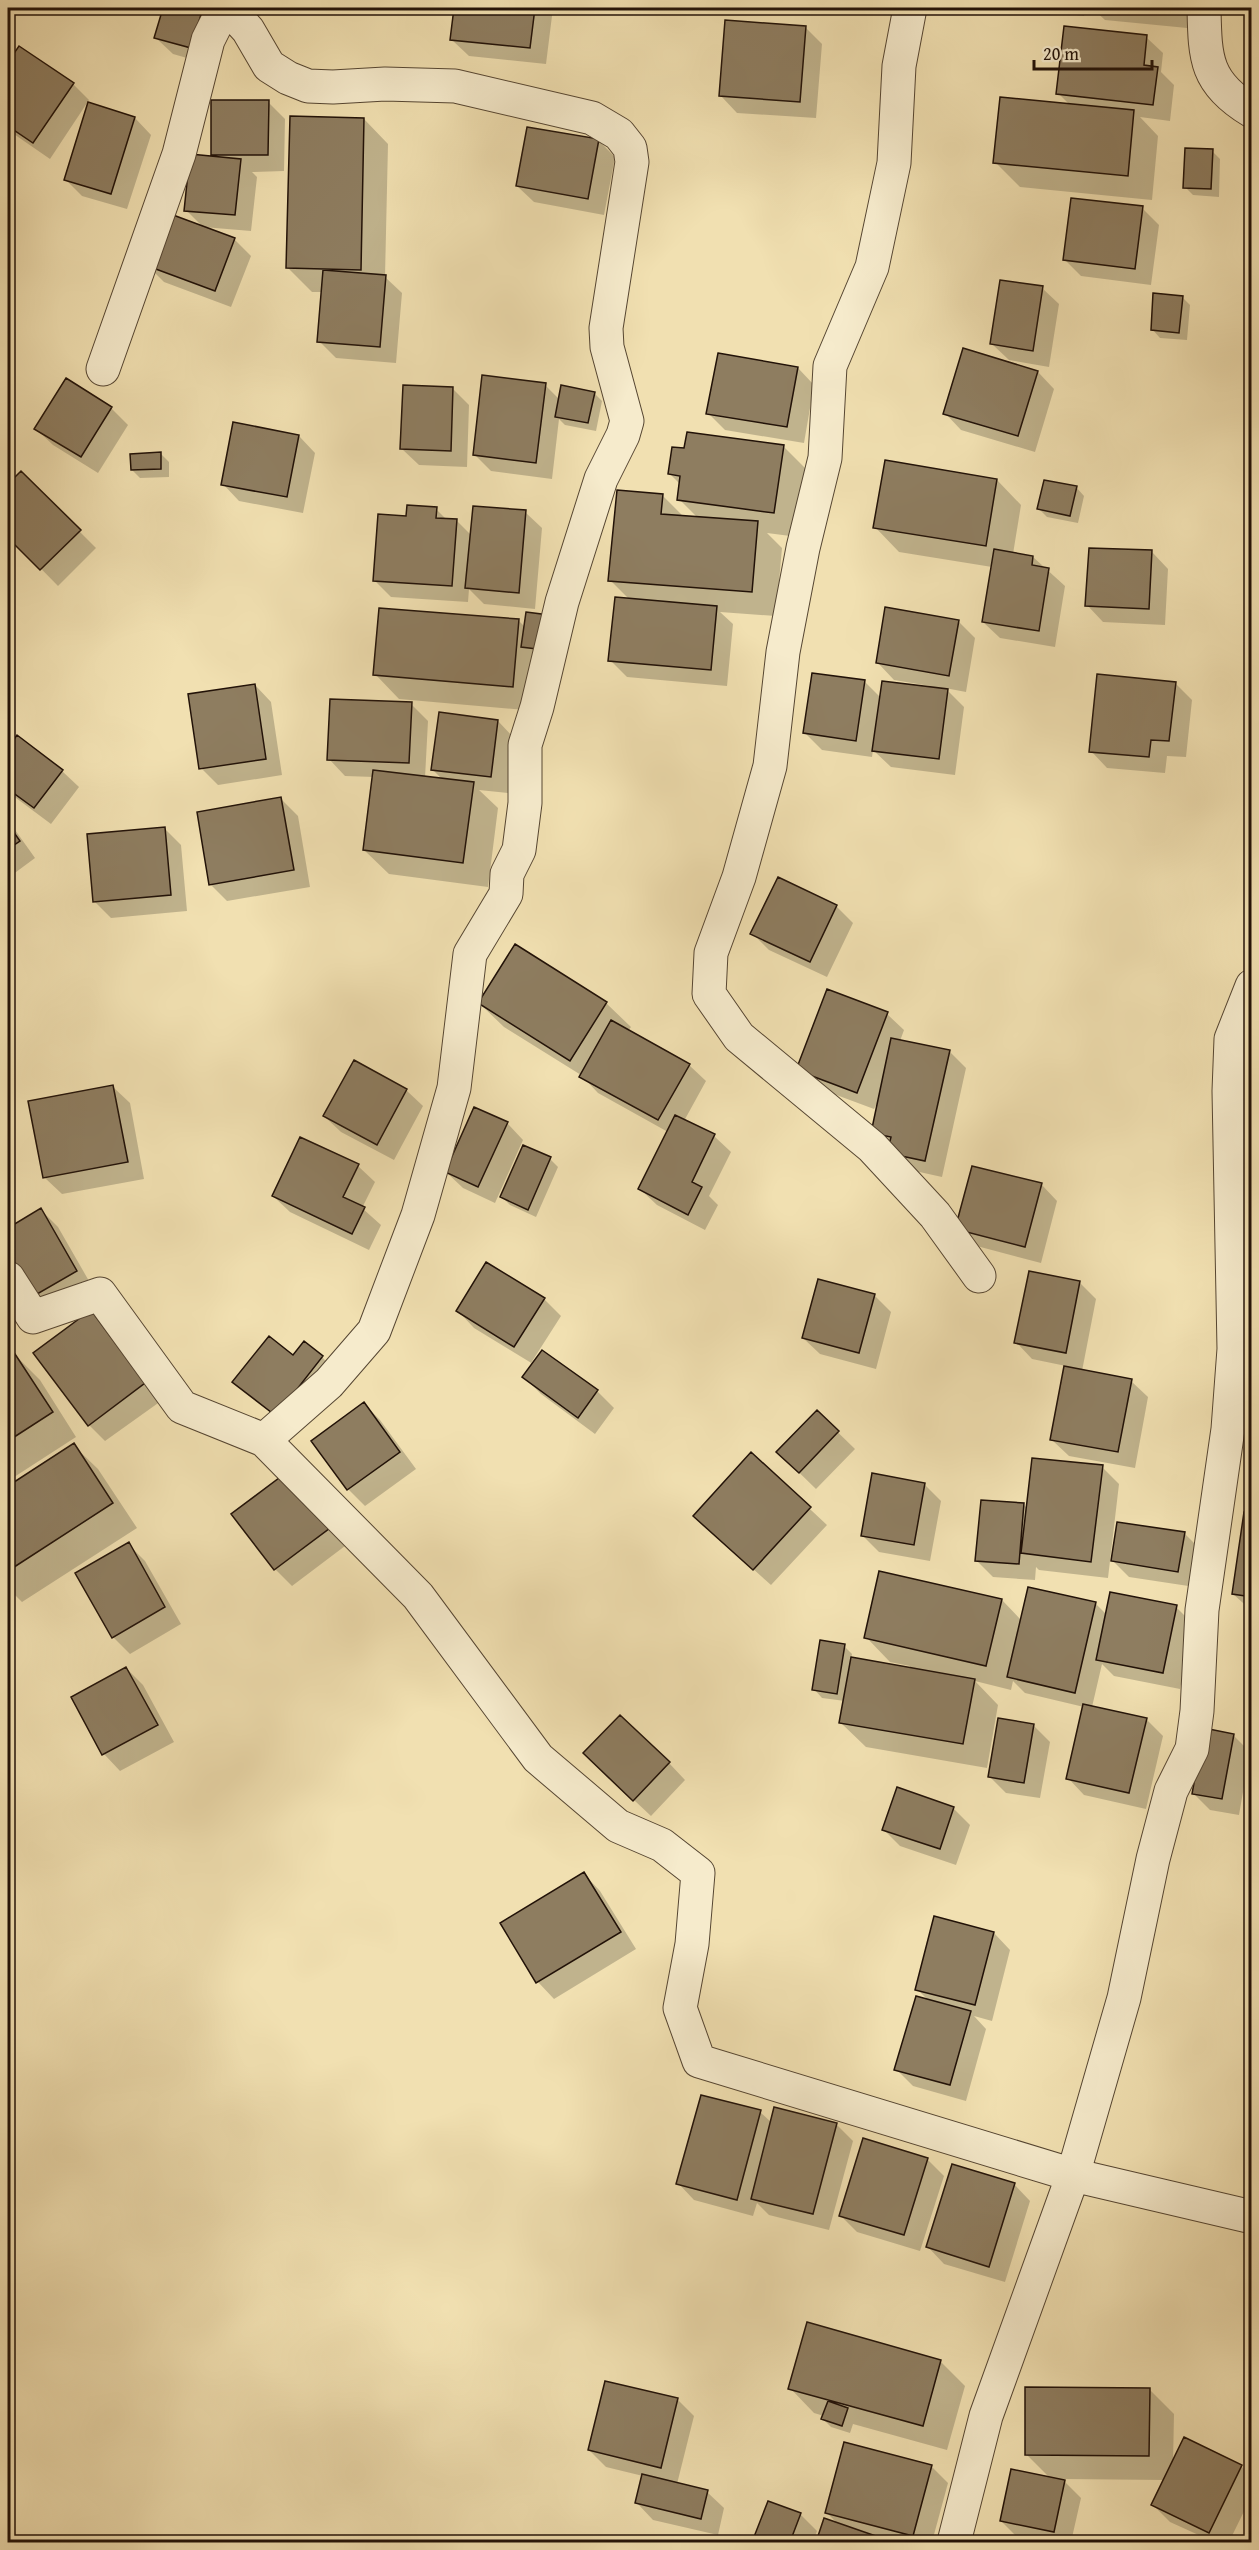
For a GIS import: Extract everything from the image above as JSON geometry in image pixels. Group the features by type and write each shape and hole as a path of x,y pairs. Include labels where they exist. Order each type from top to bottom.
{"street":[{"path":"103,369 179,154 207,40 226,8 248,30 269,66 288,78 308,86 386,84 455,86 592,118 619,134 630,148 632,162 606,328 607,347 627,421 623,435 601,479 562,602 537,707 523,754 525,803 519,850 507,874 506,894 470,954 454,1088 418,1215 374,1331 329,1383 264,1440"},
{"path":"910,8 899,66 894,163 872,267 830,366 825,458 803,548 783,652 770,766 739,877 711,953 709,994 739,1037 872,1148 935,1215 979,1276"},
{"path":"1204,8 1205,38 1210,67 1217,84 1230,98 1251,111"},
{"path":"954,2542 986,2416 1073,2175 1124,1998 1153,1859 1172,1791 1192,1749 1197,1711 1202,1610 1228,1430 1234,1349 1229,1091 1232,1039 1251,986"},
{"path":"8,1278 33,1317 100,1294 182,1407 264,1440 418,1596 538,1758 618,1826 662,1845 698,1873 692,1944 680,2008 699,2061 1073,2175 1251,2217"}],"building":[{"path":"163,8 203,8 191,48 154,38"},
{"path":"454,8 535,8 530,48 450,40"},
{"path":"1124,8 1171,8 1171,12"},
{"path":"725,20 806,26 800,102 719,96"},
{"path":"1064,26 1147,35 1144,65 1158,67 1153,105 1056,94"},
{"path":"19,46 74,83 33,143 8,126 8,62"},
{"path":"1000,97 1134,110 1128,176 993,163"},
{"path":"211,100 269,100 268,155 211,155"},
{"path":"88,102 135,117 111,194 64,180"},
{"path":"290,116 364,118 361,270 286,268"},
{"path":"527,127 599,139 588,199 516,186"},
{"path":"1185,148 1213,149 1211,189 1183,188"},
{"path":"190,154 241,159 235,215 184,211"},
{"path":"1071,198 1143,206 1135,269 1063,260"},
{"path":"165,212 235,238 215,291 145,265"},
{"path":"323,270 386,275 380,347 317,342"},
{"path":"1000,280 1043,286 1033,351 990,344"},
{"path":"1153,293 1183,296 1179,333 1151,330"},
{"path":"963,348 1038,371 1018,436 943,414"},
{"path":"718,353 798,367 787,427 706,414"},
{"path":"482,375 546,383 536,463 473,455"},
{"path":"66,378 112,407 81,457 34,429"},
{"path":"403,385 453,387 451,451 400,449"},
{"path":"561,385 595,392 588,423 555,417"},
{"path":"233,422 299,435 287,497 221,485"},
{"path":"687,432 784,445 774,513 677,500 680,476 668,474 672,447 684,448"},
{"path":"161,452 161,469 131,470 130,454"},
{"path":"885,460 997,479 986,546 873,528"},
{"path":"21,471 81,530 40,570 8,538 8,484"},
{"path":"1044,480 1077,486 1070,516 1037,509"},
{"path":"617,490 663,494 661,514 758,521 752,592 608,581"},
{"path":"407,505 437,507 436,518 457,519 452,586 373,581 378,514 406,516"},
{"path":"473,506 526,510 519,593 465,588"},
{"path":"1089,548 1152,550 1149,609 1085,606"},
{"path":"994,549 1033,556 1032,565 1049,568 1039,631 982,622"},
{"path":"615,597 717,606 711,670 608,661"},
{"path":"885,607 959,620 949,676 876,663"},
{"path":"379,608 519,619 513,687 373,675"},
{"path":"526,612 549,615 545,650 521,647"},
{"path":"812,673 865,680 856,741 803,733"},
{"path":"1097,674 1176,682 1169,741 1151,740 1149,757 1089,752"},
{"path":"882,681 948,689 939,759 872,751"},
{"path":"255,684 266,759 199,769 188,694"},
{"path":"330,699 412,702 409,763 327,760"},
{"path":"439,712 498,720 491,777 431,770"},
{"path":"17,735 63,770 34,808 8,789 8,748"},
{"path":"373,770 474,782 463,863 363,850"},
{"path":"281,797 294,870 209,885 197,812"},
{"path":"8,824 20,841 8,849"},
{"path":"165,827 171,895 93,902 87,834"},
{"path":"778,877 837,905 810,962 750,934"},
{"path":"515,944 607,1002 570,1061 478,1003"},
{"path":"827,989 888,1012 857,1093 796,1070"},
{"path":"611,1020 690,1064 658,1120 579,1077"},
{"path":"891,1038 950,1050 925,1161 887,1153 891,1137 871,1133"},
{"path":"354,1060 407,1089 377,1145 323,1116"},
{"path":"113,1085 128,1162 43,1178 28,1101"},
{"path":"474,1107 508,1122 478,1187 445,1172"},
{"path":"675,1115 715,1134 692,1182 702,1187 688,1215 638,1189"},
{"path":"300,1137 359,1164 343,1197 365,1207 352,1234 272,1196"},
{"path":"523,1145 551,1157 528,1210 500,1197"},
{"path":"972,1166 1042,1183 1025,1247 955,1229"},
{"path":"41,1208 77,1271 32,1297 8,1255 8,1228"},
{"path":"486,1262 545,1298 514,1347 456,1311"},
{"path":"1029,1271 1080,1281 1066,1353 1014,1343"},
{"path":"818,1279 875,1294 859,1353 802,1338"},
{"path":"91,1310 145,1383 88,1426 33,1353"},
{"path":"269,1336 293,1355 304,1341 323,1356 276,1416 232,1382"},
{"path":"542,1350 598,1390 578,1418 522,1377"},
{"path":"15,1354 53,1412 8,1441 8,1358"},
{"path":"1064,1366 1132,1379 1118,1452 1050,1440"},
{"path":"364,1402 400,1452 347,1490 311,1441"},
{"path":"817,1410 839,1431 799,1473 776,1452"},
{"path":"74,1443 113,1503 8,1571 8,1486"},
{"path":"751,1452 811,1507 753,1570 693,1516"},
{"path":"1032,1458 1103,1465 1091,1562 1021,1553"},
{"path":"287,1472 330,1528 274,1570 231,1514"},
{"path":"872,1473 925,1483 914,1545 861,1536"},
{"path":"981,1500 1024,1503 1019,1564 975,1561"},
{"path":"1244,1512 1252,1513 1252,1597 1232,1594"},
{"path":"1117,1522 1185,1532 1178,1572 1111,1561"},
{"path":"129,1542 165,1607 112,1638 75,1573"},
{"path":"879,1571 1002,1599 986,1666 864,1638"},
{"path":"1028,1587 1096,1602 1075,1693 1007,1677"},
{"path":"1110,1592 1177,1605 1163,1673 1096,1660"},
{"path":"820,1640 845,1644 837,1694 812,1690"},
{"path":"851,1657 975,1679 963,1744 839,1723"},
{"path":"126,1667 158,1725 102,1755 71,1697"},
{"path":"1083,1704 1147,1718 1129,1793 1066,1779"},
{"path":"620,1715 670,1762 633,1801 583,1753"},
{"path":"998,1718 1034,1724 1024,1783 988,1777"},
{"path":"1204,1728 1234,1734 1222,1799 1192,1794"},
{"path":"897,1787 954,1807 940,1849 882,1830"},
{"path":"584,1872 621,1932 536,1983 500,1923"},
{"path":"934,1916 994,1932 975,2005 915,1990"},
{"path":"916,1996 971,2011 950,2085 894,2070"},
{"path":"701,2095 761,2110 737,2200 676,2184"},
{"path":"774,2107 837,2123 813,2214 751,2199"},
{"path":"863,2138 928,2158 904,2235 839,2216"},
{"path":"952,2164 1015,2183 989,2267 926,2247"},
{"path":"807,2322 941,2360 923,2426 788,2389"},
{"path":"605,2381 678,2398 661,2468 588,2450"},
{"path":"1025,2387 1150,2388 1149,2456 1025,2455"},
{"path":"828,2401 848,2408 842,2426 821,2419"},
{"path":"1184,2437 1242,2465 1209,2533 1151,2505"},
{"path":"844,2442 932,2465 913,2536 825,2513"},
{"path":"1011,2469 1065,2480 1054,2532 1000,2521"},
{"path":"642,2474 708,2490 701,2519 635,2503"},
{"path":"768,2501 801,2513 790,2542 752,2542"},
{"path":"824,2518 893,2542 816,2542"}]}
